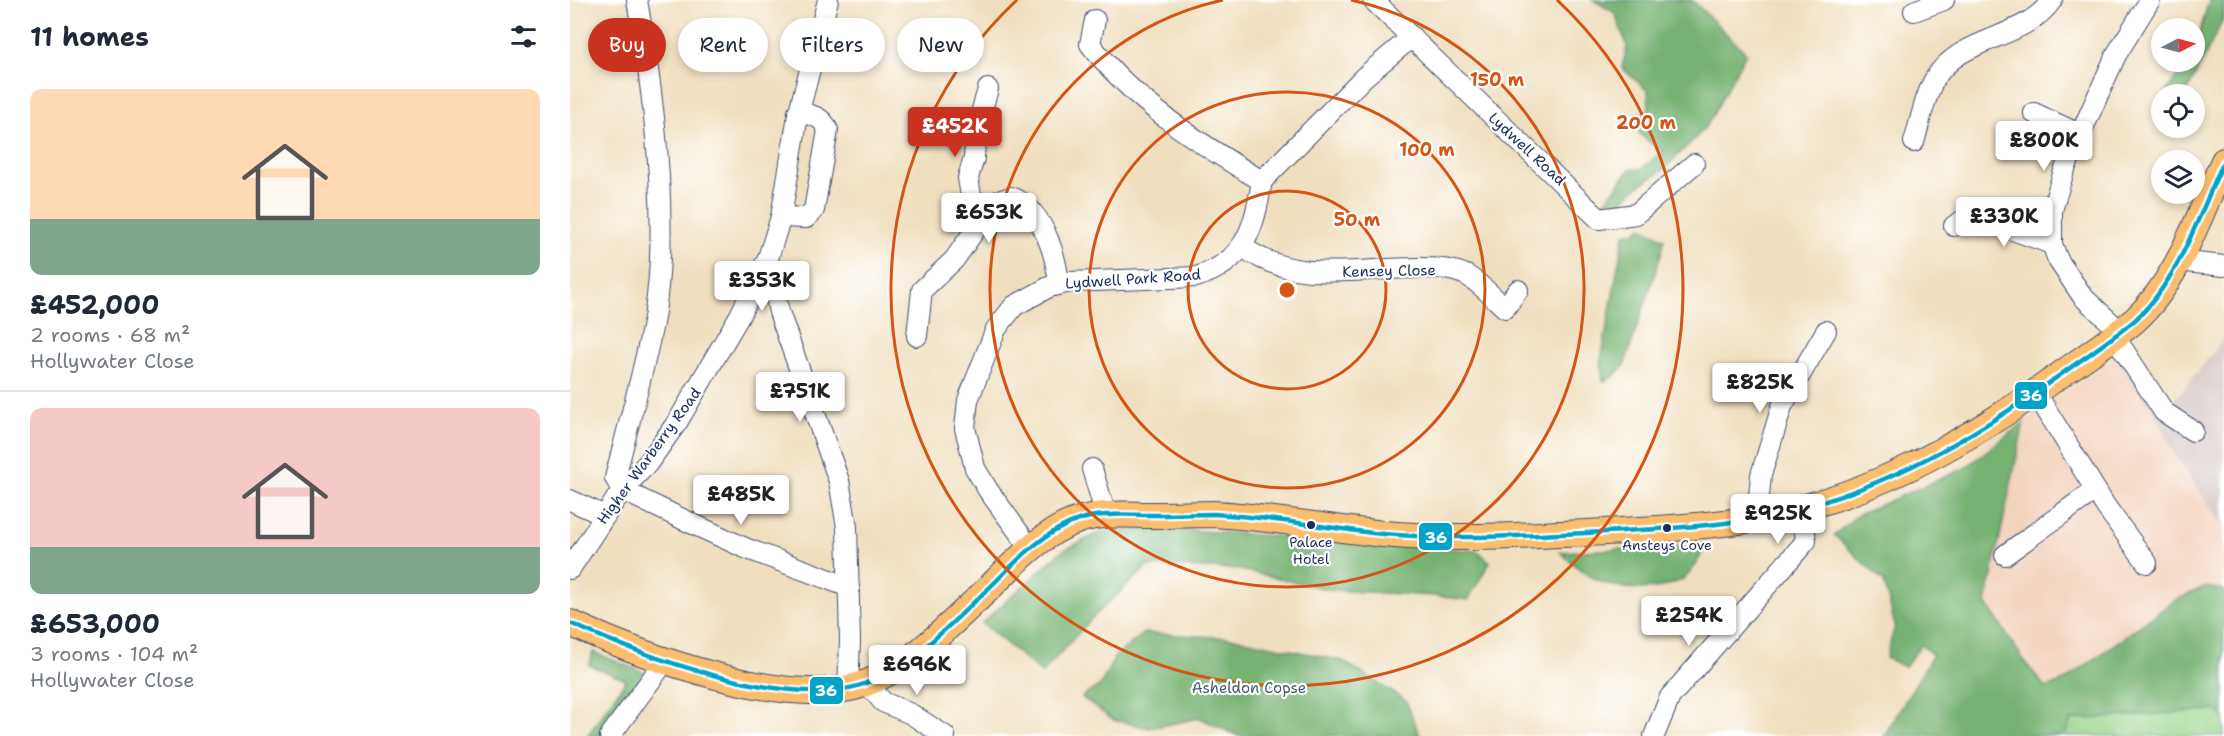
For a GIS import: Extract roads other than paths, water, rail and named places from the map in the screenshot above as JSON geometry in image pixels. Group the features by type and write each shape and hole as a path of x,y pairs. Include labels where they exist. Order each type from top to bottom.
{"main road":[{"path":"570,623 621,647 664,661 782,690 857,686 896,668 932,641 1030,548 1076,521 1106,515 1215,514 1384,534 1452,538 1680,528 1757,518 1802,507 1888,480 1965,440 2118,335 2153,304 2177,261 2224,161"}],"street":[{"path":"637,0 648,64 661,227 654,317 615,478 622,490 745,548 849,587"},
{"name":"Higher Warberry Road","path":"570,569 622,490 648,463 678,421 740,315 768,258 782,217 798,112 828,0"},
{"name":"Lydwell Road","path":"1373,0 1599,219 1636,214 1694,164"},
{"path":"1914,11 1944,0"},
{"path":"1914,142 1935,80 1959,55 1977,44 2027,23 2046,8 2052,0"},
{"path":"2150,0 2116,55 2055,195 2052,210 2052,244 2058,260 2084,297 2118,335 2164,412 2193,431"},
{"path":"1095,20 1090,44 1108,68 1188,135 1262,181"},
{"path":"1243,247 1262,181 1364,77 1412,37"},
{"path":"987,213 971,196 968,178 974,158 976,130 988,89"},
{"path":"782,217 806,218 814,210 828,130 825,121 816,116 798,112"},
{"path":"2034,113 2081,135"},
{"path":"916,336 922,290 954,260 998,201 1011,197 1030,209 1048,240 1059,284"},
{"path":"1954,226 1971,215 2052,244"},
{"name":"Lydwell Park Road","path":"1030,548 975,468 965,428 968,400 996,329 1014,306 1033,294 1059,284 1196,277 1214,272 1243,247"},
{"name":"Kensey Close","path":"1243,247 1255,256 1281,267 1302,270 1340,272 1396,268 1449,270 1467,276 1505,308 1518,290"},
{"path":"768,258 778,312 838,481 847,527 857,686 911,714 945,736"},
{"path":"2177,261 2224,266"},
{"path":"1757,518 1761,475 1782,406 1826,331"},
{"path":"2036,393 2095,490 2147,563"},
{"path":"1092,469 1106,515"},
{"path":"2005,555 2095,490"},
{"path":"570,500 605,516"},
{"path":"1654,736 1670,697 1806,541 1802,507"},
{"path":"610,736 664,661"}],"place":[{"name":"Palace Hotel","path":"1311,525"},
{"name":"Ansteys Cove","path":"1667,528"}],"park label":[{"name":"Asheldon Copse","path":"1249,688"}]}
